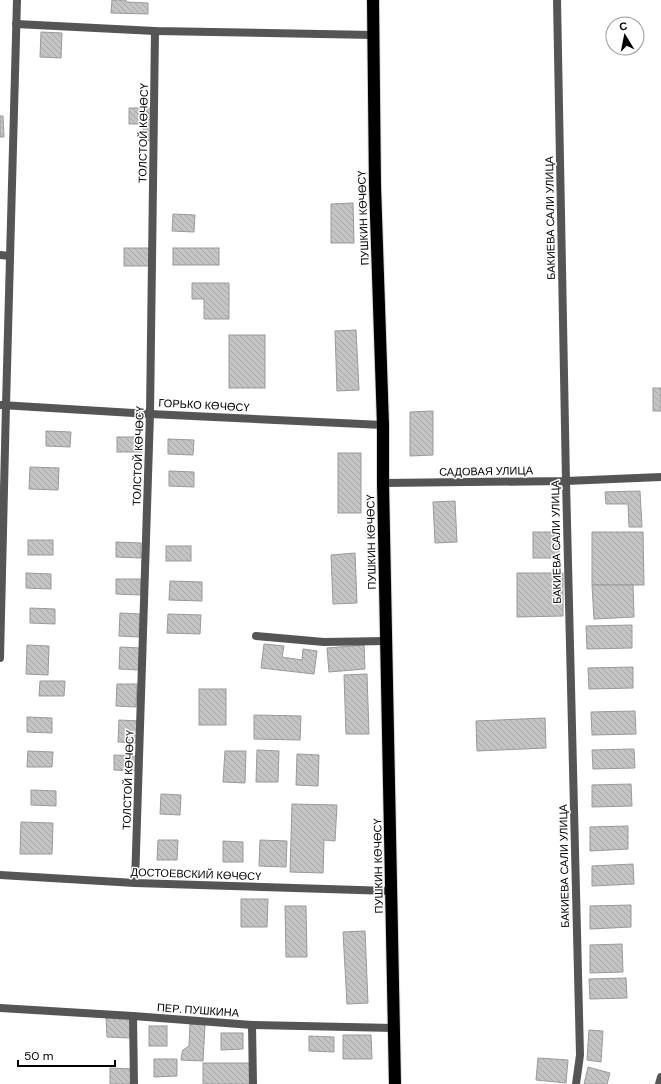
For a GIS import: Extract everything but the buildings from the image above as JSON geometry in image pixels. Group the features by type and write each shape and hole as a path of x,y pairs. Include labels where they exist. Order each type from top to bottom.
{"highway":[{"name":"ПУШКИН КӨЧӨСҮ","path":"373,0 375,186 383,425 395,1084"}],"street":[{"path":"0,658 3,405 10,256 17,0"},
{"name":"БАКИЕВА САЛИ УЛИЦА","path":"557,0 566,481 580,1055 576,1084"},
{"path":"16,24 155,30 374,35"},
{"name":"ТОЛСТОЙ КӨЧӨСҮ","path":"136,883 150,414 155,30"},
{"path":"0,255 10,256"},
{"name":"ГОРЬКО КӨЧӨСҮ","path":"3,405 150,414 383,425"},
{"name":"САДОВАЯ УЛИЦА","path":"383,483 566,481 661,477"},
{"path":"256,636 324,642 386,641"},
{"name":"ДОСТОЕВСКИЙ КӨЧӨСҮ","path":"0,875 136,883 392,891"},
{"name":"ПЕР. ПУШКИНА","path":"0,1008 252,1025 394,1028"},
{"path":"133,1016 134,1084"},
{"path":"252,1025 253,1084"},
{"path":"659,1084 661,1077"}]}
